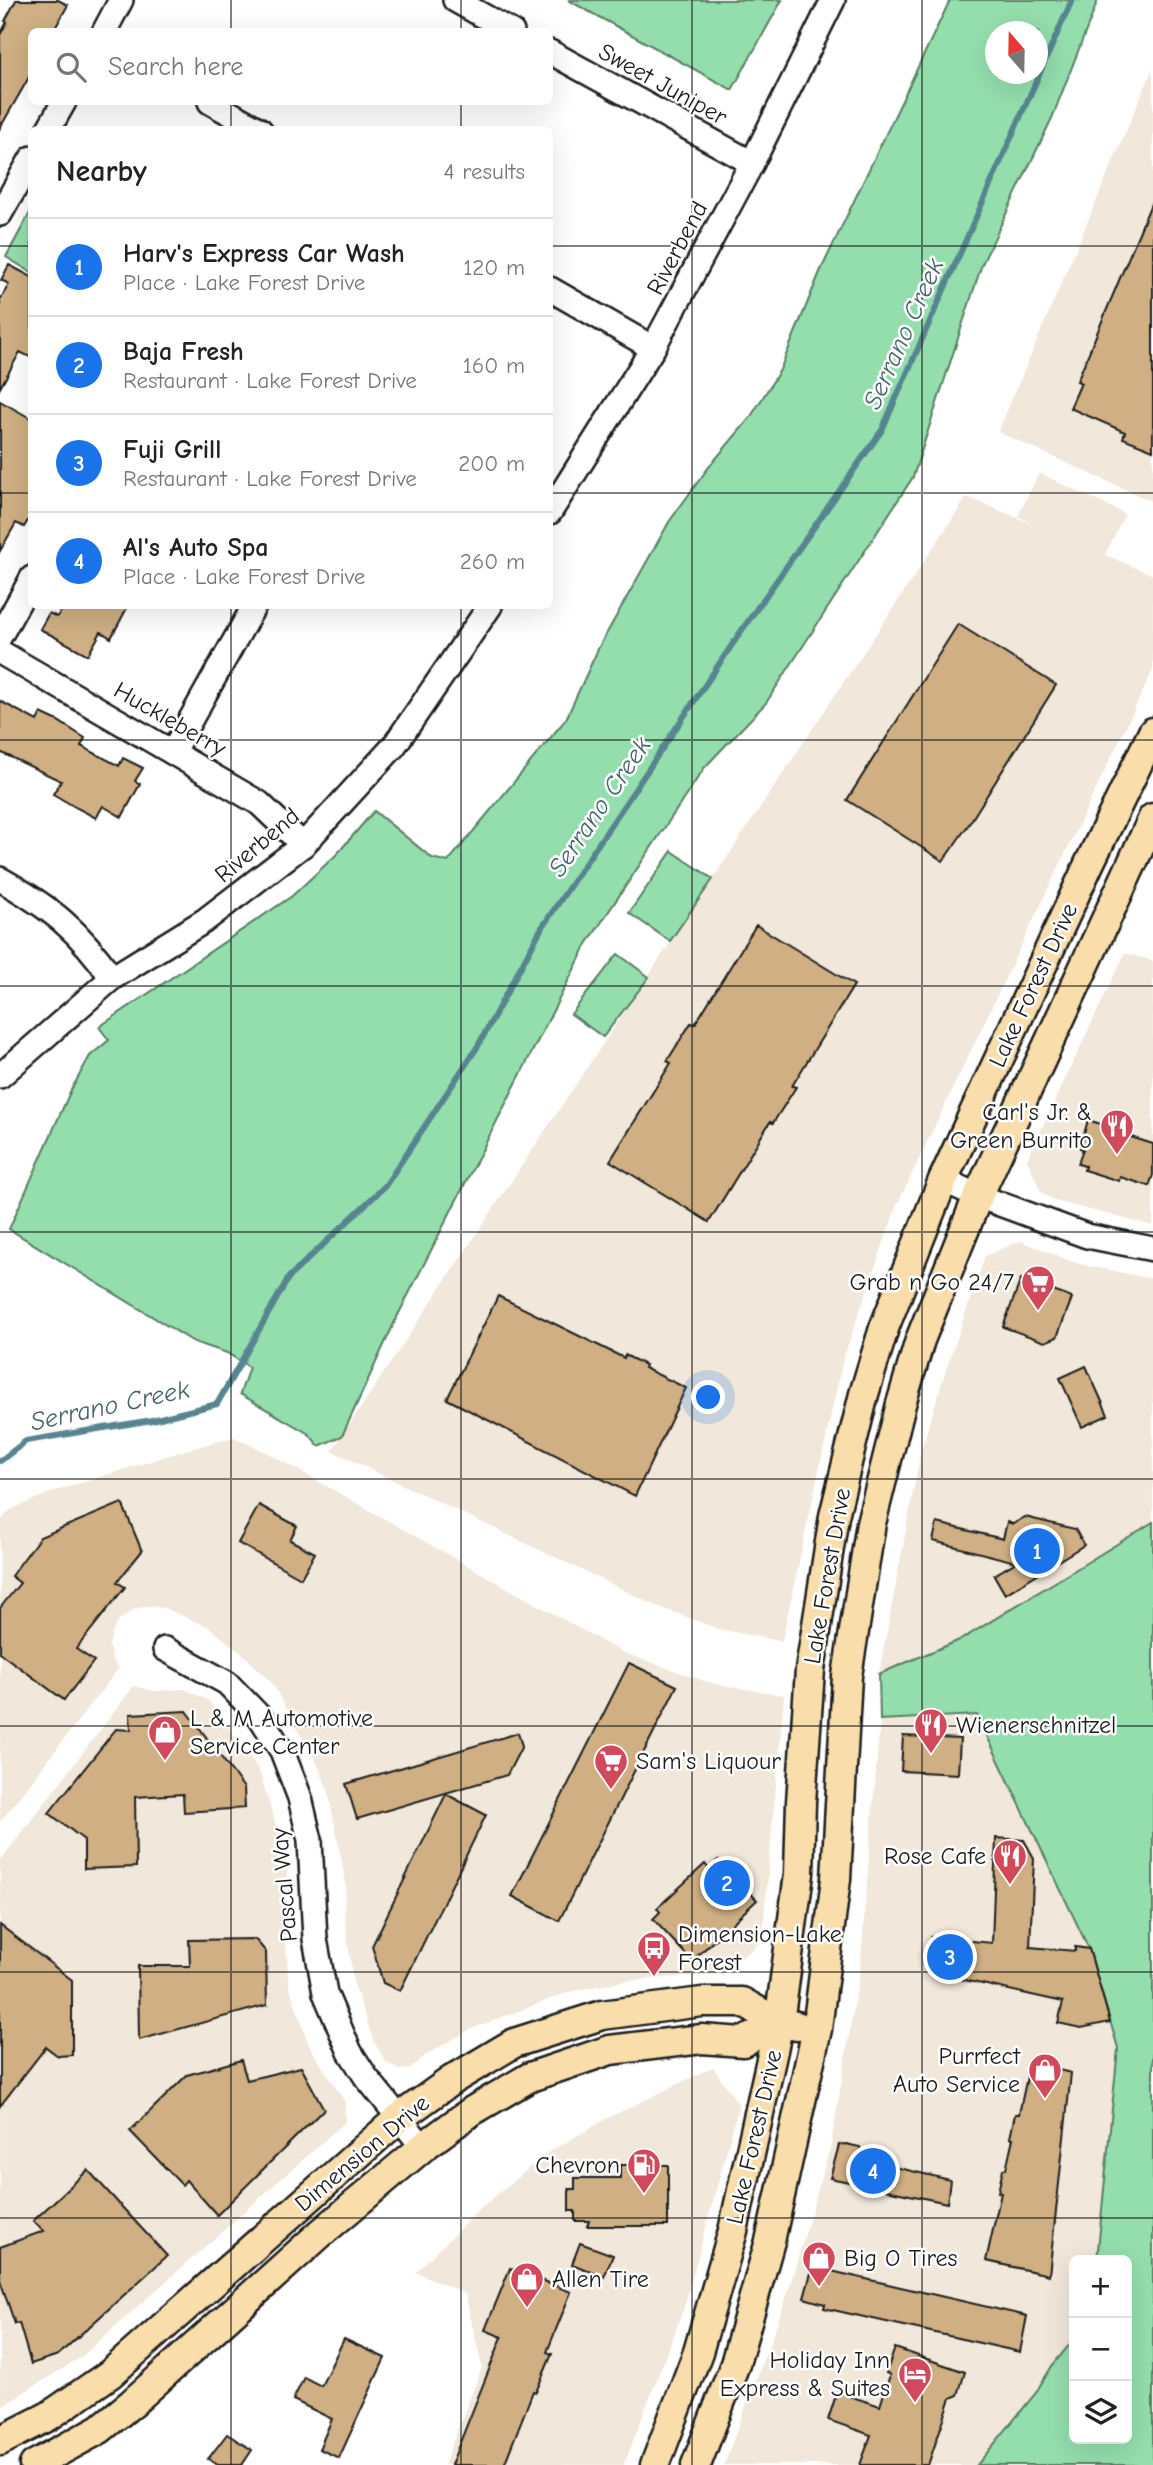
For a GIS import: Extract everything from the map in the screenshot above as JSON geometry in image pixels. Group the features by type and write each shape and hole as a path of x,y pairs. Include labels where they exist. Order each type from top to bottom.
{"main road":[{"name":"Lake Forest Drive","path":"655,2465 698,2352 733,2231 779,2023 799,1874 810,1670 834,1516 864,1394 884,1328 943,1180 1153,732"},
{"name":"Lake Forest Drive","path":"696,2465 734,2364 770,2241 817,2029 836,1880 847,1676 871,1523 901,1404 920,1340 978,1196 1153,818"},
{"name":"Dimension Drive","path":"0,2441 49,2416 110,2374 399,2118 452,2080 514,2043 602,2015 702,2002 742,2002 779,2023 817,2029"},
{"name":"Dimension Drive","path":"34,2465 100,2429 321,2233 422,2147 472,2111 530,2077 593,2054 702,2039 743,2042 779,2023"}],"street":[{"path":"106,28 121,0"},
{"path":"455,0 506,28"},
{"name":"Riverbend","path":"553,507 653,348 752,163 833,0"},
{"name":"Sweet Juniper","path":"553,54 752,163"},
{"path":"50,126 62,105"},
{"path":"215,105 253,126"},
{"path":"0,214 8,182 28,162"},
{"path":"553,291 653,348"},
{"path":"0,636 28,585"},
{"path":"173,751 252,609"},
{"name":"Riverbend","path":"3,1074 112,978 204,921 303,845 394,746 488,609"},
{"name":"Huckleberry","path":"0,652 259,803 303,845"},
{"path":"0,879 36,900 67,923 91,948 112,978"},
{"path":"943,1180 978,1196 1087,1236 1153,1249"},
{"name":"Pascal Way","path":"165,1649 227,1683 260,1717 282,1751 300,1798 310,1840 315,1939 325,1993 350,2052 366,2077 422,2147"}],"shaded area":[{"path":"1153,68 1153,502 998,432"},
{"path":"1039,473 1125,514 1105,555 1153,575 1153,670 897,1205 843,1359 782,1641 718,1629 657,1606 332,1451 967,497 1032,524 1018,516"},
{"path":"1125,953 1153,961 1153,1226 1055,1201 1041,1192 1027,1159"},
{"path":"1020,1241 1079,1264 1153,1279 1153,1522 962,1639 879,1674 921,1450 944,1376 985,1256"},
{"path":"234,1437 266,1452 621,1652 714,1684 784,1695 762,1941 722,1974 624,1981 569,1992 471,2029 426,2055 409,2069 399,2070 386,2062 374,2042 353,1981 344,1913 346,1883 328,1790 317,1763 272,1683 244,1655 209,1627 164,1608 149,1606 135,1609 119,1620 109,1647 113,1662 119,1668 0,1822 0,1522 10,1510 52,1492"},
{"path":"134,1686 155,1691 185,1689 209,1701 259,1770 287,1869 285,1937 289,1985 309,2045 345,2102 345,2122 80,2358 0,2407 0,1861"},
{"path":"977,1715 1089,1949 1118,2048 1097,2255 1069,2255 1069,2345 1035,2394 977,2465 724,2465 785,2302 831,2145 860,1970 880,1720"},
{"path":"713,2067 739,2105 684,2308 624,2465 444,2465 482,2367 465,2294 416,2272 479,2210 544,2155 606,2119"}],"green space":[{"path":"568,0 782,0 732,90"},
{"path":"950,0 1098,0 1052,118 982,264 913,477 766,703 705,767 587,944 396,1319 342,1436 319,1446 309,1434 240,1394 249,1367 227,1353 194,1342 9,1229 70,1092 90,1056 109,1040 99,1027 292,896 337,854 374,811 432,858 448,862 566,719 599,647 669,522 708,468 750,418 780,370 820,272"},
{"path":"28,217 28,270 6,257"},
{"path":"672,851 713,879 670,941 629,913"},
{"path":"618,954 649,977 603,1037 571,1014"},
{"path":"1153,1522 1153,2465 977,2465 1035,2394 1069,2345 1069,2444 1132,2444 1132,2255 1097,2255 1118,2048 1089,1949 977,1715 880,1720 879,1674 962,1639"}],"building":[{"path":"16,0 58,0 68,5 55,28 28,28 28,79 0,128 0,35 7,22 5,21"},
{"path":"1153,199 1153,450 1123,438 1125,432 1070,408 1081,383 1077,381"},
{"path":"9,265 28,275 28,356 20,352 0,388 0,300 9,284 1,280"},
{"path":"0,401 28,417 28,520 24,527 16,523 0,551"},
{"path":"62,609 126,609 111,638 101,632 88,655 40,629 49,613 57,617"},
{"path":"958,624 1056,685 943,861 847,800"},
{"path":"0,701 37,721 41,713 58,721 85,738 81,746 119,766 123,758 143,768 135,781 140,784 122,817 103,806 96,818 75,807 53,794 61,781 0,752"},
{"path":"756,925 854,985 792,1086 796,1087 773,1123 770,1122 709,1222 610,1161 671,1063 667,1061 691,1023 695,1024"},
{"name":"Carl's Jr. & Green Burrito","path":"1088,1120 1110,1127 1109,1130 1153,1144 1153,1175 1149,1186 1120,1177 1119,1181 1084,1170 1085,1166 1078,1164"},
{"name":"Grab n Go 24/7","path":"1021,1279 1072,1298 1057,1337 1045,1342 1003,1327"},
{"path":"498,1296 624,1358 625,1355 645,1365 644,1368 686,1388 635,1496 447,1399"},
{"path":"1086,1366 1108,1415 1082,1427 1060,1378"},
{"path":"122,1503 142,1551 117,1582 125,1587 76,1649 94,1661 64,1700 0,1653 0,1608 20,1583 11,1576 40,1537"},
{"path":"259,1505 297,1526 290,1540 315,1553 301,1578 238,1543"},
{"path":"1025,1517 1075,1529 1084,1545 1005,1594 994,1575 1016,1562 933,1541 937,1523 1003,1539 1007,1522 1013,1524"},
{"path":"629,1663 677,1686 559,1921 512,1896"},
{"path":"187,1711 244,1788 245,1808 184,1812 183,1794 135,1797 136,1867 84,1869 84,1840 49,1813 116,1729 131,1730 130,1714"},
{"path":"518,1733 522,1746 507,1775 357,1819 346,1784"},
{"name":"Wienerschnitzel","path":"924,1733 940,1733 941,1738 960,1739 958,1774 901,1771 903,1736 923,1737"},
{"path":"446,1794 486,1815 400,1991 383,1983 372,1946"},
{"path":"996,1838 1024,1840 1034,1858 1030,1947 1075,1951 1075,1947 1089,1949 1110,2022 1081,2028 1058,2023 1063,2002 928,1972 931,1937 992,1943"},
{"path":"718,1860 757,1900 692,1961 653,1919 660,1912 657,1908 705,1864 709,1869"},
{"path":"0,1925 72,1980 72,2055 58,2056 46,2047 0,2106"},
{"path":"255,1939 266,1952 267,2005 139,2040 138,1966 190,1966 189,1940"},
{"path":"241,2060 247,2080 301,2067 324,2109 217,2215 186,2180 182,2185 130,2131 187,2075"},
{"path":"1030,2063 1071,2073 1049,2275 986,2261 1001,2193 998,2192 1003,2169 1006,2169 1013,2138 1010,2138 1015,2114 1019,2114"},
{"path":"839,2145 860,2147 862,2154 887,2159 886,2165 950,2180 947,2203 830,2178"},
{"path":"620,2165 668,2165 668,2226 587,2226 589,2221 575,2221 575,2211 569,2211 569,2189 575,2189 575,2178 620,2178"},
{"path":"88,2170 167,2256 58,2355 31,2364 19,2323 15,2324 0,2280 0,2247 44,2231 33,2221"},
{"path":"580,2243 613,2255 604,2277 572,2264"},
{"path":"510,2268 571,2292 547,2352 552,2354 536,2392 533,2391 504,2465 451,2465 502,2337 485,2330"},
{"path":"831,2271 1027,2316 1020,2352 824,2308 825,2304 804,2298 811,2273 830,2276"},
{"path":"344,2339 385,2358 339,2458 319,2449 332,2419 293,2400 304,2377 321,2386"},
{"name":"Holiday Inn Express & Suites","path":"895,2348 965,2372 958,2395 951,2398 928,2465 860,2465 871,2435 828,2420 837,2392 880,2406 890,2375 886,2373"},
{"path":"227,2434 252,2450 242,2465 218,2465 208,2459"}],"waterway":[{"name":"Serrano Creek","path":"0,1461 26,1441 152,1420 217,1404 289,1277 385,1186 478,1046 541,929 744,627 882,430 1072,0"}],"place":[{"name":"Carl's Jr. & Green Burrito","path":"1117,1156"},
{"name":"Grab n Go 24/7","path":"1038,1312"},
{"name":"Harv's Express Car Wash","path":"1037,1551"},
{"name":"Wienerschnitzel","path":"931,1755"},
{"name":"L & M Automotive Service Center","path":"165,1762"},
{"name":"Sam's Liquour","path":"611,1791"},
{"name":"Baja Fresh","path":"727,1883"},
{"name":"Rose Cafe","path":"1010,1886"},
{"name":"Fuji Grill","path":"950,1957"},
{"name":"Dimension-Lake Forest","path":"654,1978"},
{"name":"Purrfect Auto Service","path":"1045,2100"},
{"name":"Al's Auto Spa","path":"873,2171"},
{"name":"Chevron","path":"644,2195"},
{"name":"Big O Tires","path":"819,2288"},
{"name":"Allen Tire","path":"527,2309"},
{"name":"Holiday Inn Express & Suites","path":"915,2404"}]}
